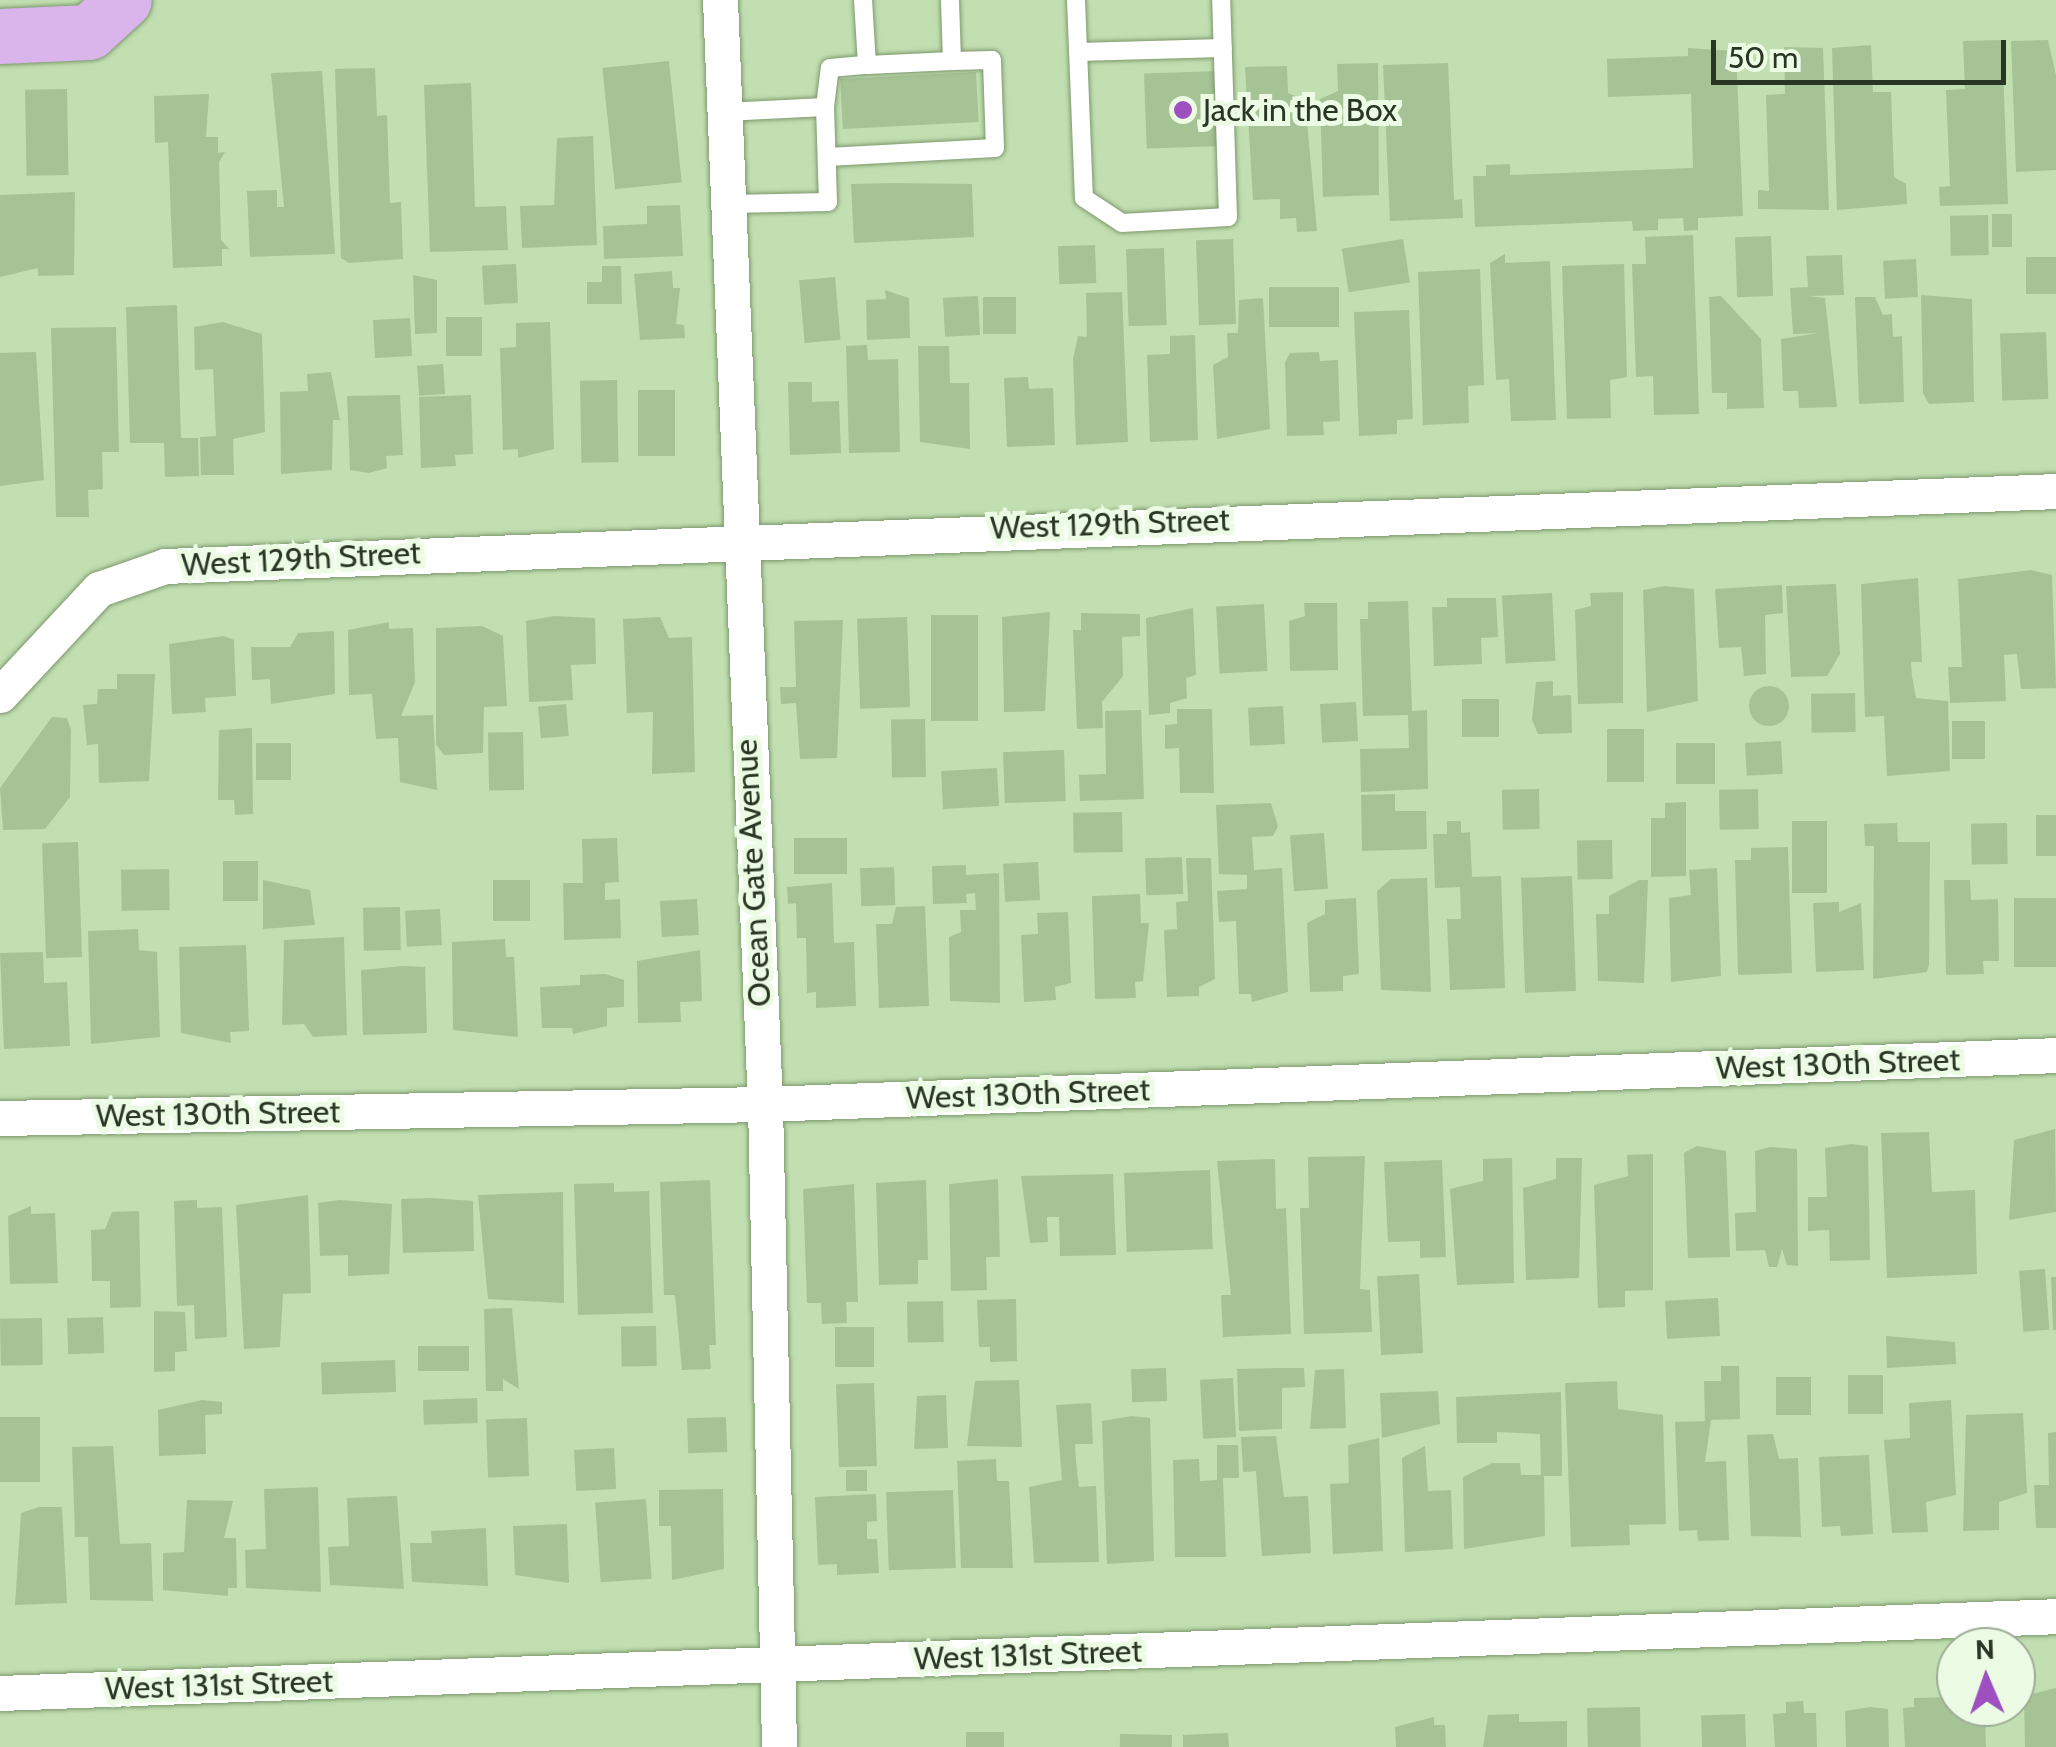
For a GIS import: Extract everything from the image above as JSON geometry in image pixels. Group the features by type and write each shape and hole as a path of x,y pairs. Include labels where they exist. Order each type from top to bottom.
{"main road":[{"path":"0,36 89,32 124,0"}],"street":[{"name":"Ocean Gate Avenue","path":"720,0 736,538 764,1104 779,1747"},
{"name":"West 129th Street","path":"0,695 99,589 165,566 736,538 2056,491"},
{"name":"West 130th Street","path":"0,1118 764,1104 2056,1055"},
{"name":"West 131st Street","path":"0,1693 2056,1616"}],"lane":[{"path":"863,0 866,66"},
{"path":"950,0 952,61"},
{"path":"1076,0 1084,198 1122,223 1228,218 1221,0"},
{"path":"1078,52 1223,48"},
{"path":"729,204 828,202 825,107 830,68 992,60 995,148 827,157"},
{"path":"725,112 825,107"}],"building":[{"path":"2002,40 2008,204 1940,206 1939,187 1950,186 1946,90 1965,89 1963,41"},
{"path":"2048,40 2056,75 2056,170 2016,172 2011,41"},
{"path":"1871,45 1873,92 1891,92 1894,177 1906,184 1907,204 1837,210 1832,48"},
{"path":"1784,47 1823,48 1829,210 1758,209 1758,190 1769,191 1766,95 1785,94"},
{"path":"1688,48 1736,51 1743,216 1698,218 1698,230 1684,231 1683,218 1658,219 1658,230 1633,231 1632,221 1475,227 1473,176 1486,176 1486,165 1510,164 1510,175 1693,168 1691,94 1608,97 1607,59 1688,56"},
{"path":"669,61 682,182 615,189 602,68"},
{"path":"1378,63 1379,195 1323,197 1320,99 1338,91 1337,64"},
{"path":"1448,63 1454,200 1462,199 1463,218 1390,221 1383,65"},
{"path":"1287,66 1288,93 1305,100 1317,231 1297,232 1296,218 1280,219 1280,199 1253,200 1245,67"},
{"path":"375,68 377,116 387,115 390,203 401,202 403,259 349,263 341,258 335,69"},
{"path":"322,71 335,254 250,257 247,191 277,190 277,207 284,207 271,73"},
{"name":"Jack in the Box","path":"1219,71 1222,146 1147,149 1144,74"},
{"path":"976,72 979,122 843,129 840,79"},
{"path":"471,83 475,207 506,206 508,250 430,252 424,85"},
{"path":"67,89 69,175 27,176 25,90"},
{"path":"209,94 206,137 218,137 218,153 225,152 219,162 221,240 229,249 222,249 222,266 173,268 168,142 155,143 154,96"},
{"path":"593,136 597,245 522,248 520,206 554,205 557,138"},
{"path":"851,184 972,184 974,237 854,243"},
{"path":"75,192 74,275 38,276 38,268 0,277 0,195"},
{"path":"680,205 683,256 604,259 603,226 647,224 647,206"},
{"path":"1992,214 2012,214 2012,247 1992,247"},
{"path":"1988,215 1989,255 1951,256 1950,216"},
{"path":"1693,235 1699,414 1654,415 1653,376 1636,377 1632,264 1646,264 1645,237"},
{"path":"1771,236 1773,296 1737,297 1735,237"},
{"path":"1233,239 1236,324 1199,325 1196,240"},
{"path":"1403,239 1410,282 1349,292 1342,249"},
{"path":"1095,245 1096,283 1059,284 1058,246"},
{"path":"1164,248 1167,325 1129,326 1126,249"},
{"path":"1505,254 1505,263 1550,261 1556,420 1511,421 1509,379 1496,380 1490,263"},
{"path":"1842,255 1844,295 1808,296 1825,298 1837,407 1799,408 1798,391 1783,391 1781,339 1819,333 1793,334 1790,288 1808,287 1806,256"},
{"path":"2026,257 2056,257 2056,294 2026,294"},
{"path":"1916,259 1918,297 1885,299 1883,261"},
{"path":"516,264 518,303 484,305 482,266"},
{"path":"1624,264 1627,377 1610,380 1611,418 1567,419 1562,266"},
{"path":"602,266 621,266 622,304 587,304 587,282 602,282"},
{"path":"1480,269 1484,385 1468,386 1469,423 1423,425 1418,272"},
{"path":"672,271 673,288 680,288 676,324 684,325 685,338 640,340 634,274"},
{"path":"413,275 437,280 437,333 415,334"},
{"path":"835,277 840,340 805,343 799,280"},
{"path":"1269,287 1339,287 1339,327 1269,327"},
{"path":"885,290 909,298 910,338 867,340 866,300 886,299"},
{"path":"1122,292 1128,442 1076,445 1073,359 1078,336 1087,337 1086,293"},
{"path":"1921,295 1972,299 1974,402 1929,404 1923,393"},
{"path":"978,296 980,335 945,337 943,298"},
{"path":"1721,296 1761,339 1764,408 1727,409 1727,393 1712,393 1709,297"},
{"path":"983,297 1016,297 1016,334 983,334"},
{"path":"1855,297 1875,297 1883,315 1892,314 1893,337 1902,336 1904,402 1859,404"},
{"path":"1263,298 1270,429 1217,439 1213,365 1228,357 1227,333 1238,333 1239,300"},
{"path":"177,305 181,438 198,438 199,476 165,477 164,443 130,443 126,307"},
{"path":"1409,310 1413,419 1397,420 1397,434 1359,436 1354,312"},
{"path":"446,317 482,317 482,356 446,356"},
{"path":"410,318 412,356 375,358 373,320"},
{"path":"223,322 262,334 265,432 233,439 234,475 201,475 200,437 216,436 213,369 195,370 194,327"},
{"path":"550,322 554,449 518,458 518,449 503,450 500,348 516,347 516,323"},
{"path":"116,327 119,452 102,452 103,489 88,490 89,517 56,517 51,328"},
{"path":"2046,332 2048,399 2002,401 2000,334"},
{"path":"1195,335 1198,440 1150,442 1147,355 1170,354 1170,336"},
{"path":"867,345 868,360 898,359 900,452 849,453 846,346"},
{"path":"918,346 949,346 950,383 969,383 970,449 920,442"},
{"path":"36,352 44,480 0,486 0,353"},
{"path":"1319,352 1320,361 1338,360 1340,421 1323,422 1324,435 1287,436 1285,362 1290,353"},
{"path":"443,364 445,394 419,396 417,366"},
{"path":"331,372 340,420 333,420 332,470 281,474 280,392 308,391 307,374"},
{"path":"1028,377 1029,389 1053,388 1055,445 1007,447 1004,378"},
{"path":"617,380 618,462 581,463 580,381"},
{"path":"788,382 812,382 812,402 839,401 841,453 790,455"},
{"path":"638,390 675,390 675,456 638,456"},
{"path":"400,395 403,455 386,456 387,468 369,473 350,470 347,396"},
{"path":"471,395 473,454 455,455 456,466 421,468 419,397"},
{"path":"2031,570 2052,575 2056,688 2021,689 2017,654 2004,655 2006,701 1950,703 1948,667 1962,667 1958,579"},
{"path":"1918,578 1922,662 1911,662 1912,676 1916,698 1948,701 1950,771 1887,776 1884,716 1865,717 1861,584"},
{"path":"1836,584 1840,654 1827,676 1791,677 1786,586"},
{"path":"1782,585 1783,613 1765,615 1766,674 1744,676 1741,647 1719,648 1715,589"},
{"path":"1665,586 1694,589 1698,701 1647,712 1643,590"},
{"path":"1623,592 1623,703 1578,704 1575,610 1591,606 1590,593"},
{"path":"1552,593 1556,661 1506,664 1502,596"},
{"path":"1447,598 1496,598 1498,637 1481,638 1482,664 1434,666 1432,607 1447,607"},
{"path":"1408,601 1412,711 1427,710 1428,789 1361,792 1360,749 1409,748 1408,715 1363,716 1360,619 1368,619 1368,602"},
{"path":"1304,603 1337,603 1338,670 1290,671 1289,621 1305,616"},
{"path":"1264,604 1268,671 1220,673 1216,607"},
{"path":"1193,608 1196,675 1186,678 1187,698 1170,703 1170,713 1149,715 1146,618"},
{"path":"1050,612 1045,711 1004,712 1002,617"},
{"path":"1081,613 1140,614 1140,636 1122,637 1123,676 1102,702 1103,728 1077,729 1073,630 1081,630"},
{"path":"931,615 978,615 978,721 931,721"},
{"path":"554,616 595,618 596,664 571,665 573,700 529,702 526,621"},
{"path":"660,617 669,638 692,637 695,772 652,774 653,712 627,713 623,619"},
{"path":"907,617 910,707 860,709 857,619"},
{"path":"843,620 837,758 800,759 796,703 781,704 780,687 796,687 794,621"},
{"path":"389,622 389,629 413,628 415,682 401,716 433,715 437,790 400,782 398,738 376,739 372,694 349,695 348,630"},
{"path":"482,626 503,636 507,706 484,707 483,753 444,755 436,745 436,628"},
{"path":"334,631 335,694 271,704 270,679 252,680 251,647 290,647 298,633"},
{"path":"224,636 234,640 236,696 205,698 206,712 172,714 169,644"},
{"path":"117,674 155,674 149,781 99,783 98,744 87,745 83,705 97,704 98,689 117,689"},
{"path":"1553,681 1553,696 1571,695 1572,733 1538,734 1532,720 1536,682"},
{"path":"1769,686 1783,692 1789,706 1783,720 1769,726 1755,720 1749,706 1755,692"},
{"path":"1855,693 1856,732 1812,733 1811,694"},
{"path":"1462,699 1499,699 1499,737 1462,737"},
{"path":"1356,702 1358,741 1322,743 1320,704"},
{"path":"566,704 569,736 541,738 538,706"},
{"path":"1283,706 1285,744 1250,746 1248,708"},
{"path":"1177,709 1212,709 1214,793 1180,793 1179,748 1165,749 1165,725 1177,724"},
{"path":"1141,710 1144,799 1080,801 1079,775 1106,774 1105,711"},
{"path":"52,717 67,718 71,730 70,797 45,829 3,830 0,788"},
{"path":"925,719 926,777 892,778 891,720"},
{"path":"1952,721 1985,721 1985,759 1952,759"},
{"path":"252,728 253,814 235,815 234,800 218,800 219,730"},
{"path":"1607,729 1644,729 1644,782 1607,782"},
{"path":"523,732 524,790 489,791 488,733"},
{"path":"1781,741 1783,774 1747,776 1745,743"},
{"path":"256,743 291,743 291,780 256,780"},
{"path":"1676,743 1715,743 1715,784 1676,784"},
{"path":"1064,750 1066,801 1005,803 1003,752"},
{"path":"997,768 999,806 943,809 941,771"},
{"path":"1539,789 1540,829 1503,830 1502,790"},
{"path":"1758,789 1759,829 1720,830 1719,790"},
{"path":"1395,794 1395,811 1426,811 1427,849 1362,851 1361,795"},
{"path":"1686,802 1686,876 1651,877 1651,818 1665,818 1665,803"},
{"path":"1271,803 1278,826 1273,836 1252,837 1254,870 1282,868 1288,992 1252,1002 1251,994 1239,994 1236,921 1219,922 1217,891 1247,889 1247,875 1219,874 1216,805"},
{"path":"1122,812 1123,852 1074,853 1073,813"},
{"path":"2036,815 2056,815 2056,856 2036,856"},
{"path":"1447,821 1461,821 1461,833 1470,832 1472,877 1501,876 1505,988 1450,990 1447,919 1461,919 1460,887 1435,888 1433,834 1447,834"},
{"path":"1792,821 1827,821 1827,893 1792,893"},
{"path":"1897,823 1898,842 1930,842 1929,964 1927,972 1873,979 1874,846 1865,846 1864,824"},
{"path":"2007,823 2008,864 1972,865 1971,824"},
{"path":"1324,833 1328,889 1294,891 1290,835"},
{"path":"617,838 619,882 605,883 605,900 620,899 621,938 564,940 563,883 583,883 582,839"},
{"path":"794,838 847,838 847,874 794,874"},
{"path":"1612,840 1613,879 1578,880 1577,841"},
{"path":"78,842 82,957 46,958 42,843"},
{"path":"1788,847 1792,973 1738,975 1735,860 1751,860 1751,848"},
{"path":"1182,857 1183,894 1146,895 1145,858"},
{"path":"1186,858 1211,858 1215,979 1199,987 1199,996 1167,997 1164,930 1177,929 1176,902 1188,901"},
{"path":"223,861 258,861 258,901 223,901"},
{"path":"1038,862 1040,900 1005,902 1003,864"},
{"path":"966,865 966,875 999,873 1000,1003 950,1001 949,937 961,932 960,910 976,910 975,893 966,894 967,903 933,904 932,866"},
{"path":"894,867 895,905 861,906 860,868"},
{"path":"1717,868 1721,976 1671,982 1669,898 1691,895 1689,870"},
{"path":"169,869 170,910 122,911 121,870"},
{"path":"1572,876 1576,991 1525,993 1521,878"},
{"path":"1427,878 1431,992 1381,990 1377,891 1391,879"},
{"path":"263,880 310,890 315,925 263,929"},
{"path":"493,880 530,880 530,921 493,921"},
{"path":"1639,880 1648,880 1644,983 1598,981 1596,914 1609,914 1609,896"},
{"path":"1944,880 1970,880 1971,900 1998,899 1999,961 1983,961 1984,974 1946,975"},
{"path":"832,883 834,943 854,942 856,1006 816,1008 816,992 807,993 806,938 797,938 796,903 788,904 787,887"},
{"path":"1140,894 1141,923 1149,923 1143,981 1135,982 1136,998 1095,999 1092,896"},
{"path":"1356,898 1359,974 1343,976 1343,991 1310,992 1307,923 1325,914 1325,900"},
{"path":"2014,898 2056,898 2056,967 2014,967"},
{"path":"697,899 699,935 662,937 660,901"},
{"path":"1839,902 1839,912 1861,903 1864,970 1816,972 1813,903"},
{"path":"925,906 929,1006 879,1008 876,924 892,924 896,907"},
{"path":"400,907 401,950 364,951 363,908"},
{"path":"440,909 442,945 407,947 405,911"},
{"path":"1068,912 1071,983 1055,987 1056,1000 1024,1002 1021,935 1038,934 1037,913"},
{"path":"138,929 139,950 157,952 160,1037 91,1044 88,931"},
{"path":"344,937 347,1035 313,1037 304,1024 282,1025 284,940"},
{"path":"505,939 506,957 514,957 518,1037 453,1030 452,942"},
{"path":"246,945 249,1031 230,1032 231,1043 181,1033 179,947"},
{"path":"700,950 702,1001 680,1002 681,1022 638,1023 637,961"},
{"path":"43,952 44,983 67,982 70,1046 4,1049 0,953"},
{"path":"425,967 427,1033 363,1035 361,970"},
{"path":"605,974 624,980 624,1007 607,1008 607,1026 573,1034 572,1028 542,1028 540,987 580,985 580,975"},
{"path":"2055,1129 2056,1212 2009,1220 2014,1140"},
{"path":"1929,1132 1932,1192 1975,1190 1977,1274 1887,1278 1881,1133"},
{"path":"1697,1146 1726,1151 1730,1257 1688,1258 1684,1153"},
{"path":"1868,1146 1870,1260 1830,1261 1829,1230 1808,1231 1808,1197 1827,1197 1825,1148"},
{"path":"1770,1147 1797,1149 1798,1266 1787,1265 1782,1249 1777,1267 1769,1267 1765,1250 1736,1251 1735,1213 1756,1212 1755,1151"},
{"path":"1653,1154 1653,1290 1625,1291 1625,1307 1598,1308 1594,1185 1628,1176 1627,1155"},
{"path":"1365,1156 1360,1289 1370,1290 1372,1332 1304,1334 1300,1208 1309,1208 1308,1157"},
{"path":"1512,1158 1514,1283 1457,1285 1450,1189 1483,1181 1483,1159"},
{"path":"1556,1158 1582,1158 1579,1278 1526,1280 1523,1188 1556,1179"},
{"path":"1275,1159 1276,1209 1286,1208 1291,1334 1223,1337 1221,1295 1231,1295 1217,1161"},
{"path":"1442,1160 1446,1257 1420,1258 1420,1241 1388,1242 1384,1162"},
{"path":"1210,1170 1213,1249 1127,1252 1124,1173"},
{"path":"1113,1174 1116,1255 1060,1256 1059,1217 1047,1217 1048,1242 1030,1243 1021,1176"},
{"path":"998,1179 1000,1257 986,1257 987,1290 951,1291 949,1184"},
{"path":"710,1180 716,1345 709,1345 711,1369 682,1370 675,1295 664,1295 660,1182"},
{"path":"926,1180 928,1260 918,1260 918,1284 879,1285 876,1183"},
{"path":"614,1183 614,1192 649,1191 653,1313 578,1315 574,1184"},
{"path":"854,1184 858,1302 846,1302 847,1323 822,1324 821,1303 807,1303 803,1189"},
{"path":"563,1192 564,1303 488,1299 478,1195"},
{"path":"308,1195 311,1293 283,1294 280,1347 244,1349 236,1205"},
{"path":"401,1199 473,1201 474,1251 403,1253"},
{"path":"197,1200 197,1208 222,1207 227,1337 195,1339 194,1305 177,1306 174,1201"},
{"path":"339,1200 392,1204 389,1274 348,1276 348,1255 320,1256 318,1203"},
{"path":"31,1206 31,1214 55,1213 58,1283 10,1284 8,1216"},
{"path":"139,1211 141,1307 110,1308 110,1281 92,1281 91,1230 105,1229 112,1212"},
{"path":"2045,1269 2049,1330 2023,1332 2019,1271"},
{"path":"1419,1274 1423,1353 1381,1355 1377,1276"},
{"path":"2051,1277 2056,1277 2056,1330 2053,1330"},
{"path":"1718,1298 1720,1336 1667,1339 1665,1301"},
{"path":"1016,1299 1017,1361 990,1362 990,1347 979,1347 977,1300"},
{"path":"943,1301 944,1342 908,1343 907,1302"},
{"path":"512,1308 519,1389 503,1379 503,1391 486,1391 484,1309"},
{"path":"154,1311 185,1312 187,1351 175,1352 175,1371 154,1372"},
{"path":"103,1317 104,1353 68,1354 67,1318"},
{"path":"42,1318 43,1365 1,1366 0,1319"},
{"path":"656,1326 657,1366 622,1367 621,1327"},
{"path":"835,1327 874,1327 874,1367 835,1367"},
{"path":"1886,1336 1955,1342 1956,1364 1887,1368"},
{"path":"418,1346 469,1346 469,1371 418,1371"},
{"path":"395,1360 396,1392 322,1395 321,1363"},
{"path":"1721,1366 1739,1366 1740,1419 1711,1420 1705,1462 1726,1461 1729,1540 1698,1541 1697,1530 1679,1531 1675,1422 1705,1421 1704,1381 1721,1381"},
{"path":"1166,1368 1167,1401 1132,1402 1131,1369"},
{"path":"1304,1368 1305,1387 1282,1388 1282,1429 1239,1431 1237,1369"},
{"path":"1344,1369 1346,1428 1310,1429 1315,1370"},
{"path":"1848,1375 1883,1375 1883,1414 1848,1414"},
{"path":"1776,1377 1811,1377 1811,1415 1776,1415"},
{"path":"1233,1378 1236,1437 1203,1439 1200,1380"},
{"path":"1019,1380 1022,1447 967,1446 975,1381"},
{"path":"1617,1381 1618,1409 1663,1415 1666,1524 1629,1525 1630,1545 1571,1547 1565,1383"},
{"path":"874,1383 877,1466 839,1467 836,1384"},
{"path":"1438,1391 1440,1424 1382,1438 1380,1393"},
{"path":"1561,1392 1562,1476 1544,1476 1545,1536 1464,1549 1463,1477 1492,1463 1520,1463 1521,1475 1541,1475 1540,1434 1497,1432 1497,1443 1457,1443 1456,1397"},
{"path":"946,1395 948,1448 914,1449 917,1396"},
{"path":"477,1398 478,1423 424,1425 423,1400"},
{"path":"202,1400 222,1402 222,1414 205,1415 206,1454 159,1456 158,1410"},
{"path":"1951,1400 1956,1495 1926,1502 1928,1532 1892,1533 1884,1440 1910,1438 1909,1403"},
{"path":"1091,1403 1093,1444 1075,1444 1079,1487 1096,1486 1099,1562 1034,1563 1029,1487 1062,1480 1056,1405"},
{"path":"2023,1413 2027,1493 1999,1502 1999,1530 1963,1531 1966,1415"},
{"path":"1132,1416 1150,1418 1154,1561 1107,1564 1102,1421"},
{"path":"0,1417 40,1417 40,1482 0,1482"},
{"path":"726,1417 727,1452 688,1453 687,1418"},
{"path":"527,1418 529,1476 488,1477 486,1419"},
{"path":"2056,1432 2056,1528 2036,1528 2034,1485 2049,1485 2048,1433"},
{"path":"1773,1434 1779,1459 1798,1458 1801,1537 1751,1536 1747,1435"},
{"path":"1276,1436 1284,1497 1308,1496 1311,1553 1262,1556 1256,1471 1243,1472 1241,1437"},
{"path":"1379,1438 1383,1551 1333,1554 1330,1484 1349,1483 1348,1445"},
{"path":"1217,1445 1238,1445 1239,1478 1223,1478 1226,1557 1175,1557 1173,1460 1199,1459 1200,1481 1217,1480"},
{"path":"113,1446 120,1544 151,1543 153,1601 90,1600 88,1537 75,1537 72,1447"},
{"path":"1425,1446 1428,1491 1451,1490 1453,1549 1405,1552 1402,1458"},
{"path":"614,1448 616,1489 576,1491 574,1450"},
{"path":"1869,1455 1873,1534 1841,1536 1840,1526 1822,1527 1819,1457"},
{"path":"996,1459 997,1481 1009,1481 1013,1568 961,1568 957,1461"},
{"path":"846,1470 867,1470 867,1491 846,1491"},
{"path":"318,1487 321,1592 246,1588 245,1550 266,1549 264,1489"},
{"path":"723,1489 724,1569 672,1580 671,1526 659,1526 659,1490"},
{"path":"953,1490 956,1568 889,1570 886,1492"},
{"path":"876,1494 877,1521 867,1522 867,1539 877,1539 879,1573 837,1575 837,1564 818,1565 815,1497"},
{"path":"397,1496 404,1589 330,1585 328,1547 349,1546 347,1498"},
{"path":"646,1499 652,1579 601,1582 595,1503"},
{"path":"187,1500 233,1501 224,1538 236,1538 237,1588 228,1588 228,1596 163,1590 163,1553 184,1552"},
{"path":"39,1507 62,1507 67,1603 15,1605 21,1513"},
{"path":"567,1524 569,1583 515,1575 513,1526"},
{"path":"486,1528 488,1586 412,1582 410,1543 432,1543 431,1531"},
{"path":"2056,1688 2056,1747 2025,1747 2025,1727 2036,1727 2036,1693"},
{"path":"1936,1697 1936,1727 1985,1727 1986,1747 1905,1747 1903,1708 1914,1707 1914,1698"},
{"path":"1803,1701 1804,1713 1816,1713 1817,1747 1775,1747 1773,1714 1786,1713 1786,1702"},
{"path":"1640,1707 1641,1747 1588,1747 1587,1708"},
{"path":"1888,1709 1889,1747 1846,1747 1845,1711"},
{"path":"1519,1714 1519,1722 1567,1721 1567,1747 1483,1747 1488,1715"},
{"path":"1745,1714 1746,1747 1702,1747 1701,1716"},
{"path":"1434,1717 1434,1725 1445,1725 1446,1747 1396,1747 1395,1727"},
{"path":"966,1732 1004,1732 1004,1747 966,1747"},
{"path":"1228,1733 1229,1747 1183,1747 1183,1735"},
{"path":"1120,1734 1172,1735 1172,1747 1120,1747"}],"place":[{"name":"Jack in the Box","path":"1183,110"}]}
